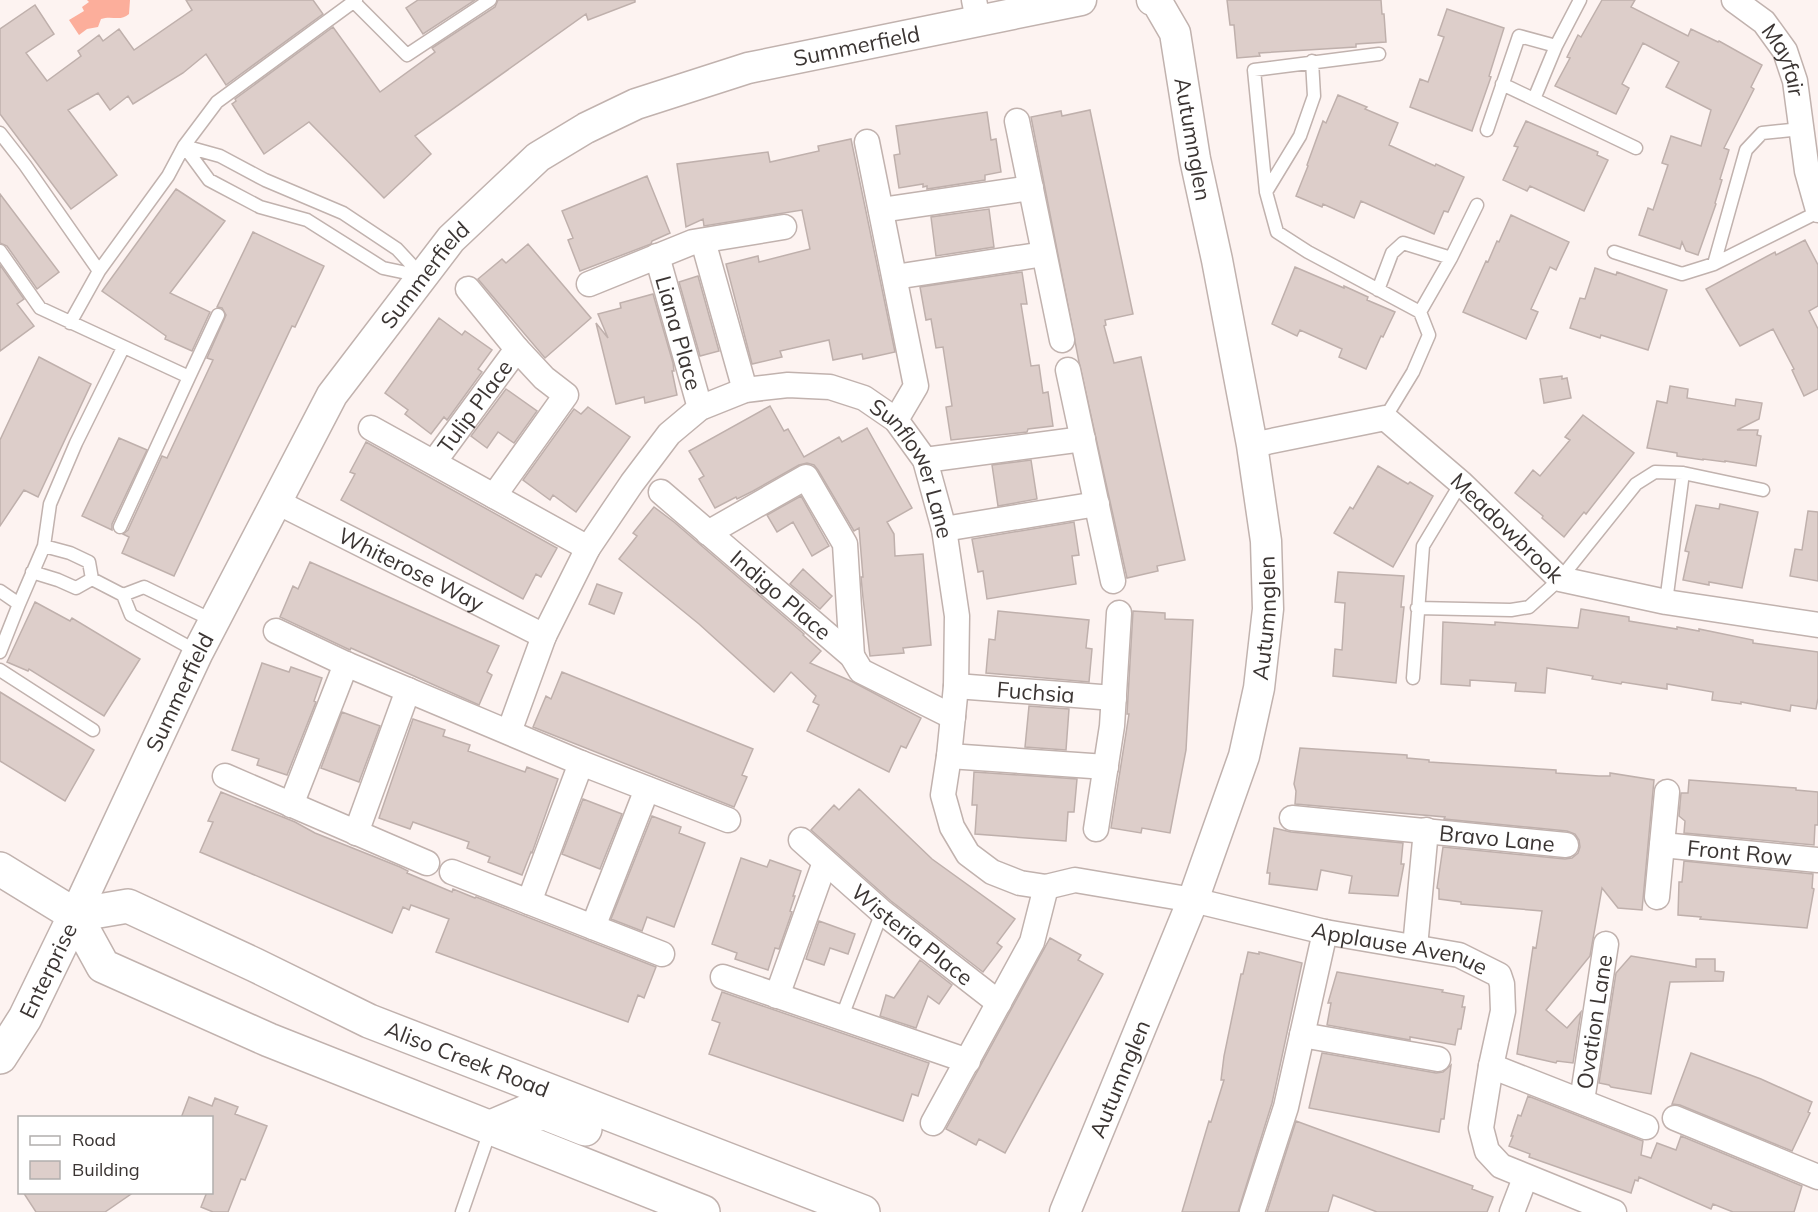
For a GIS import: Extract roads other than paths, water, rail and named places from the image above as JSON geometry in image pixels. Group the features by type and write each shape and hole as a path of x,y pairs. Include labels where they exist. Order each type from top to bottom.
{"main road":[{"path":"0,869 75,915 103,966 269,1040 703,1212"},
{"name":"Aliso Creek Road","path":"75,915 128,906 369,1021 863,1212"},
{"name":"Enterprise","path":"0,1057 25,1018 75,915"},
{"path":"491,1127 526,1112 547,1114 650,1153 670,1153 680,1143"}],"street":[{"name":"Summerfield","path":"75,915 198,652 332,395 451,239 538,157 585,128 636,104 748,68 976,10 1081,0"},
{"name":"Mayfair","path":"1734,0 1764,21 1785,51 1795,81 1807,171 1818,211"},
{"name":"Autumnglen","path":"1065,1212 1194,900 1244,756 1259,688 1268,609 1266,541 1252,445 1217,260 1195,159 1175,33 1155,1"},
{"path":"1017,121 1062,340"},
{"path":"867,142 916,386 896,420"},
{"path":"881,210 1031,188"},
{"name":"Liana Place","path":"589,285 693,242 784,227"},
{"path":"703,241 745,390"},
{"path":"895,277 1044,254"},
{"name":"Liana Place","path":"657,256 700,408"},
{"name":"Tulip Place","path":"468,289 517,349 544,378 566,395 494,496"},
{"name":"Tulip Place","path":"434,462 517,349"},
{"path":"1068,370 1113,581"},
{"name":"Sunflower Lane","path":"509,732 544,636 588,548 669,434 700,408 745,390 788,385 830,387 864,398 896,420 925,460 944,529 957,616 956,686 943,795 952,827 968,854 992,872 1020,883 1046,887 1074,880 1194,900"},
{"path":"1252,445 1386,418"},
{"name":"Meadowbrook","path":"1386,418 1461,483 1560,579 1666,602 1818,625"},
{"name":"Tulip Place","path":"371,428 588,548"},
{"path":"925,460 1083,439"},
{"name":"Indigo Place","path":"708,533 806,477 845,544 852,656"},
{"name":"Indigo Place","path":"661,492 852,656 861,671 953,717"},
{"name":"Whiterose Way","path":"277,502 544,636"},
{"path":"944,529 1097,504"},
{"path":"1096,829 1112,726 1119,613"},
{"path":"276,631 346,664 581,763 728,820"},
{"path":"291,805 346,664"},
{"name":"Fuchsia","path":"956,686 1114,698"},
{"path":"356,833 408,690"},
{"path":"949,756 1106,767"},
{"path":"529,903 581,763"},
{"path":"225,776 426,863"},
{"path":"594,927 647,789"},
{"name":"Front Row","path":"1657,897 1667,792"},
{"name":"Bravo Lane","path":"1292,818 1566,845"},
{"name":"Bravo Lane","path":"1415,947 1426,830"},
{"name":"Wisteria Place","path":"801,840 882,912 999,1004"},
{"name":"Front Row","path":"1662,845 1818,860"},
{"name":"Wisteria Place","path":"777,996 825,862"},
{"path":"452,872 662,954"},
{"path":"933,1124 1032,942 1046,887"},
{"name":"Applause Avenue","path":"1194,900 1325,932 1459,955 1499,975 1502,984 1503,1011 1480,1128 1487,1151 1501,1166 1525,1178 1614,1212"},
{"path":"1252,1212 1286,1107 1325,932"},
{"name":"Ovation Lane","path":"1582,1101 1606,944"},
{"path":"723,977 968,1061"},
{"path":"1302,1035 1438,1059"},
{"name":"Ovation Lane","path":"1491,1066 1646,1127"},
{"path":"1676,1118 1818,1177"},
{"path":"1512,1212 1525,1178"}],"lane":[{"path":"70,323 99,271 168,176 184,146 217,102 355,1 407,55 490,0"},
{"path":"1534,99 1556,46 1580,0"},
{"path":"1487,130 1520,36 1556,46"},
{"path":"1379,54 1254,70 1266,192 1277,232 1308,252 1420,312 1429,335 1413,372 1386,418"},
{"path":"1266,192 1300,136 1314,96 1312,61"},
{"path":"1502,84 1636,148"},
{"path":"1714,264 1746,150 1762,133 1801,129"},
{"path":"0,133 99,271"},
{"path":"184,146 220,156 265,180 343,213 397,249 423,277"},
{"path":"184,146 209,180 260,207 307,220 383,268 423,277"},
{"path":"1420,312 1451,258 1477,205"},
{"path":"1614,252 1682,274 1714,264 1818,211"},
{"path":"1378,290 1392,253 1403,243 1451,258"},
{"path":"0,252 40,308 123,348 189,376"},
{"path":"120,527 218,315"},
{"path":"0,651 44,546 50,504 76,443 123,348"},
{"path":"1417,608 1510,610 1529,606 1560,579 1636,484 1655,472 1683,473 1763,490"},
{"path":"1666,602 1683,473"},
{"path":"1413,678 1423,546 1461,483"},
{"path":"44,546 70,553 89,562 92,579"},
{"path":"32,572 76,588 92,579"},
{"path":"92,579 123,595 131,615 198,652"},
{"path":"123,595 144,587 214,621"},
{"path":"0,591 19,604"},
{"path":"0,670 93,730"},
{"path":"841,1019 882,912"},
{"path":"462,1212 491,1127"}]}
